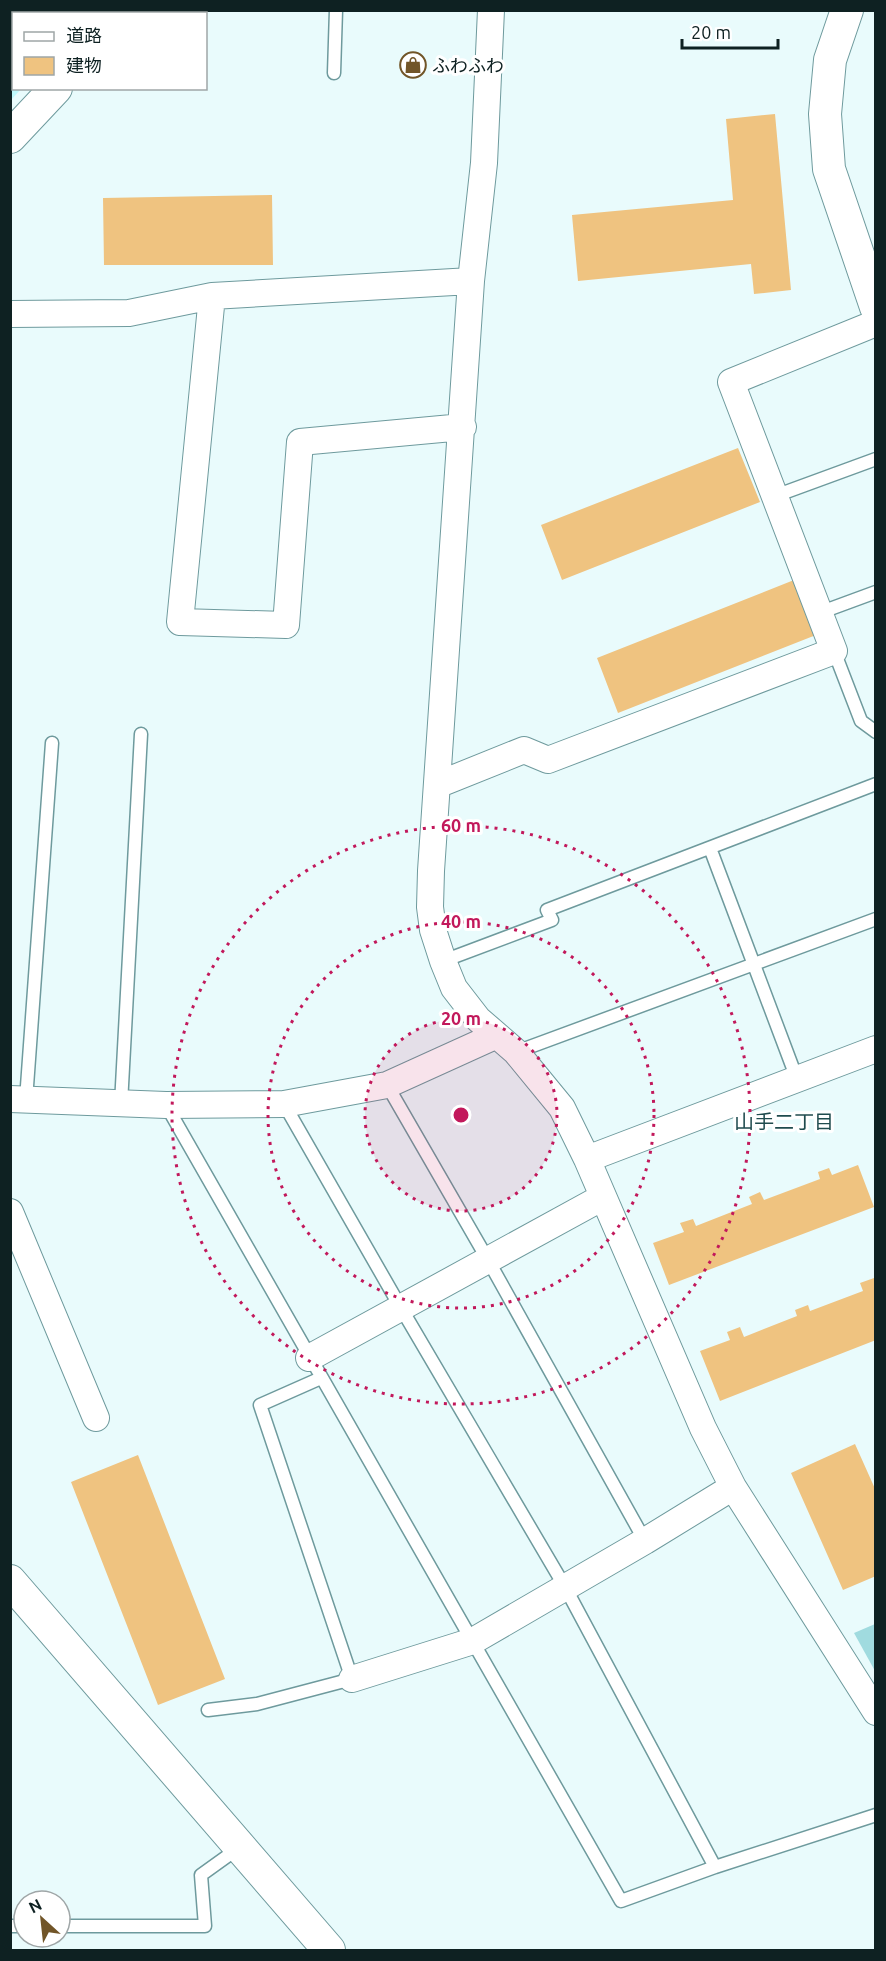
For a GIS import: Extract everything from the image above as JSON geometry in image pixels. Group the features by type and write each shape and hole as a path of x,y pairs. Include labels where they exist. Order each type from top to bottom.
{"street":[{"path":"491,10 484,163 471,280 463,427 437,785 430,907 434,930 454,988 478,1019 516,1052 562,1108 587,1159 703,1428 733,1487 876,1712"},
{"path":"847,10 830,60 825,114 830,169 876,307"},
{"path":"10,137 54,90"},
{"path":"10,314 129,313 212,296 471,280"},
{"path":"212,296 180,622 286,625 300,442 463,427"},
{"path":"437,785 524,750 548,760 834,651 731,382 876,323"},
{"path":"18,1100 166,1106 284,1104 387,1085 495,1036"},
{"path":"587,1159 876,1049"},
{"path":"315,1368 401,1308 603,1197"},
{"path":"10,1212 96,1418"},
{"path":"352,1679 473,1641 733,1487"},
{"path":"10,1581 329,1950"}],"lane":[{"path":"334,73 336,10"},
{"path":"775,496 876,459"},
{"path":"819,613 876,592"},
{"path":"834,651 861,721 876,732"},
{"path":"121,1104 141,734"},
{"path":"18,1100 52,743"},
{"path":"443,961 552,920 547,910 876,784"},
{"path":"710,848 796,1080"},
{"path":"516,1052 876,918"},
{"path":"387,1085 645,1541"},
{"path":"284,1104 565,1587 715,1867"},
{"path":"166,1106 621,1901 715,1867 876,1815"},
{"path":"208,1710 257,1704 352,1679 260,1405 315,1368"},
{"path":"72,1926 206,1926 201,1875 240,1846"}],"shaded area":[{"path":"11,11 80,11 12,12 12,90 20,90 11,100"},
{"path":"875,1624 875,1671 854,1633"}],"building":[{"path":"10,10 36,10 35,12 12,12 12,50 10,52"},
{"path":"775,114 791,290 754,294 751,264 578,281 572,215 733,200 726,119"},
{"path":"272,195 273,265 104,265 103,198"},
{"path":"738,448 760,502 562,580 541,525"},
{"path":"794,580 816,635 618,713 597,658"},
{"path":"858,1165 874,1207 669,1285 653,1243 684,1232 680,1223 693,1219 696,1226 752,1204 749,1197 760,1192 764,1200 820,1179 818,1172 829,1168 832,1175"},
{"path":"874,1278 876,1283 876,1340 720,1401 700,1351 730,1340 727,1332 740,1327 744,1337 797,1316 795,1310 808,1305 810,1311 863,1291 860,1283"},
{"path":"855,1444 876,1491 876,1576 843,1590 791,1473"},
{"path":"138,1455 225,1679 158,1705 71,1482"}],"place":[{"name":"ふわふわ","path":"413,65"}],"district":[{"name":"山手二丁目","path":"784,1121"}]}
